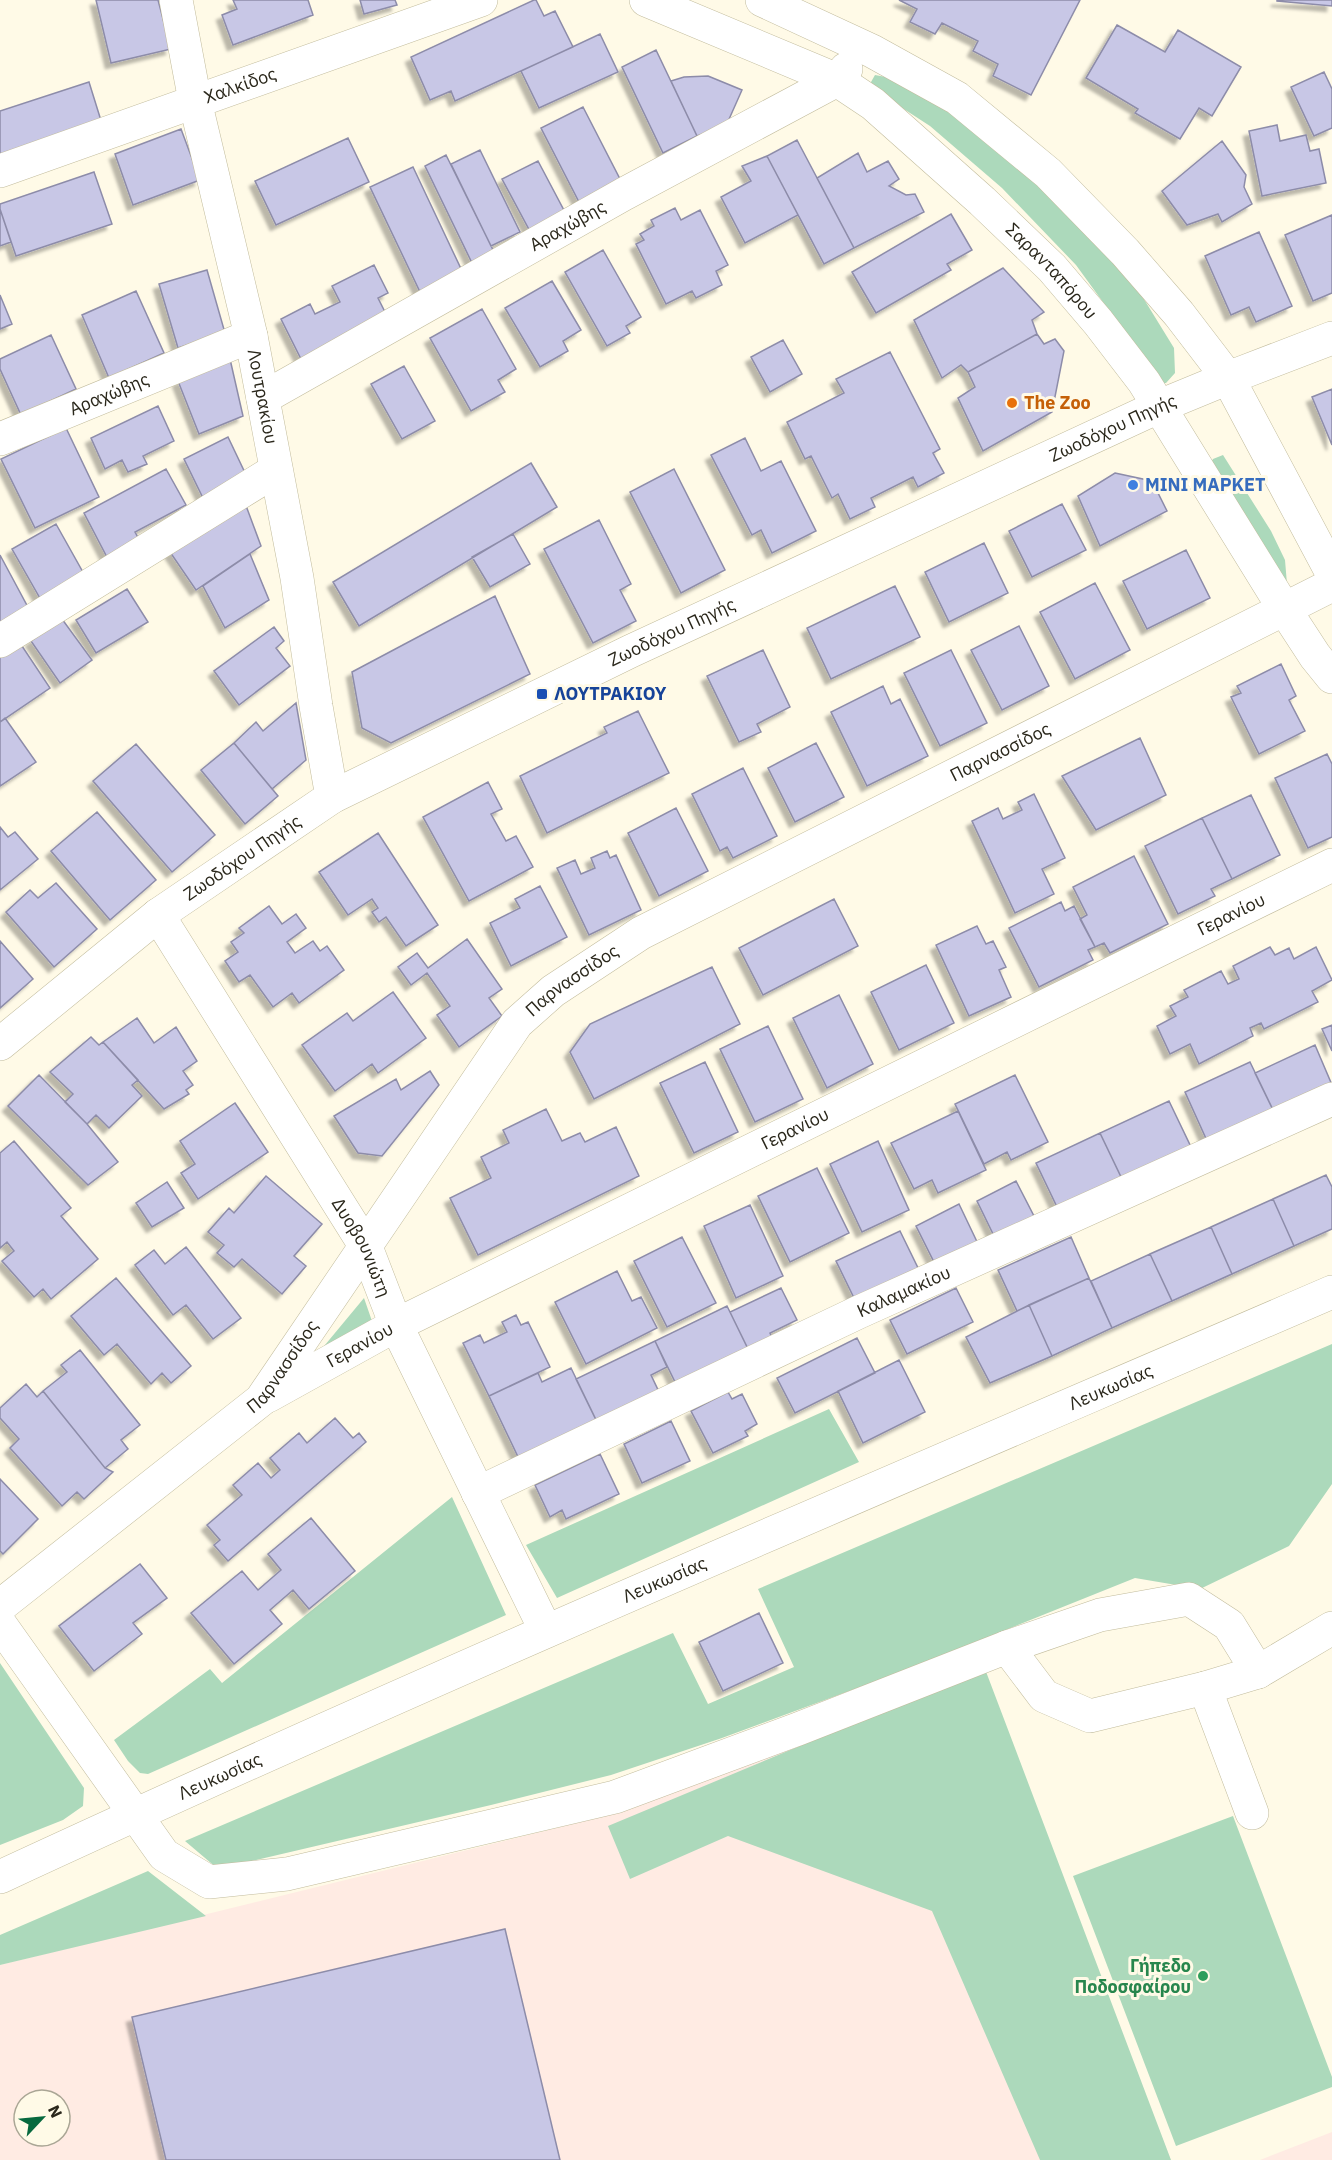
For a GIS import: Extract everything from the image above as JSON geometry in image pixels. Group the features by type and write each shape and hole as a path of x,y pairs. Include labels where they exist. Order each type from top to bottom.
{"street":[{"name":"Λουτρακίου","path":"176,0 195,101 251,336 297,578 332,797"},
{"name":"Χαλκίδος","path":"0,171 481,0"},
{"name":"Σαρανταπόρου","path":"646,0 837,80 873,104 982,201 1052,268 1098,322 1160,406 1285,610 1315,656 1332,676"},
{"path":"750,45 752,0"},
{"path":"762,0 864,48 957,98 1048,173 1125,252 1179,314 1228,378 1332,573"},
{"name":"Αραχώβης","path":"263,398 624,194 837,80 864,48"},
{"name":"Αραχώβης","path":"0,439 251,336"},
{"name":"Ζωοδόχου Πηγής","path":"0,1044 158,915 332,797 631,651 1160,406 1332,338"},
{"path":"0,641 276,470"},
{"name":"Παρνασσίδος","path":"0,1606 261,1400 517,1023 553,991 641,933 1332,585"},
{"name":"Γερανίου","path":"261,1400 396,1325 1332,865"},
{"name":"Δυοβουνιώτη","path":"158,915 366,1247 396,1325 546,1631"},
{"name":"Καλαμακίου","path":"478,1493 870,1307 1332,1099"},
{"name":"Λευκωσίας","path":"0,1878 135,1814 546,1631 1332,1292"},
{"path":"0,1624 164,1855 208,1882 287,1874 615,1797 798,1729 1007,1647 1100,1615 1189,1599 1228,1625 1258,1672"},
{"path":"1007,1647 1044,1696 1090,1716 1205,1688 1258,1672 1332,1628"},
{"path":"1205,1688 1252,1813"}],"shaded area":[{"path":"981,1682 1171,2160 0,2160 0,1965 593,1819"},
{"path":"1332,2132 1332,2160 1260,2160"}],"green space":[{"path":"875,75 891,78 959,116 1069,206 1142,296 1174,348 1175,373 1166,383 1154,383 1116,320 1076,265 1002,188 930,126 873,89 871,82"},
{"path":"1223,455 1271,531 1285,560 1287,584 1209,466 1213,459"},
{"path":"364,1298 373,1324 320,1351"},
{"path":"1332,1344 1332,1484 1289,1546 1200,1589 1135,1578 906,1670 722,1738 611,1775 491,1805 218,1869 185,1841 673,1633 708,1704 794,1667 758,1589"},
{"path":"829,1409 859,1462 557,1598 526,1545"},
{"path":"452,1497 506,1615 148,1774 140,1773 128,1761 114,1740 210,1669 222,1683"},
{"path":"0,1663 84,1788 83,1806 63,1820 0,1845"},
{"path":"985,1669 1171,2160 1040,2160 932,1911 728,1836 630,1879 608,1826"},
{"name":"Γήπεδο Ποδοσφαίρου","path":"1233,1816 1332,2077 1332,2087 1176,2146 1073,1876"},
{"path":"148,1871 206,1916 0,1965 0,1935"}],"building":[{"path":"96,0 158,0 171,49 111,63"},
{"path":"233,0 308,0 313,15 233,45 222,15 237,9"},
{"path":"360,0 395,0 397,5 364,14"},
{"path":"534,0 544,16 555,11 573,47 455,101 451,91 430,100 411,57"},
{"path":"899,0 1080,0 1031,95 993,76 998,64 973,51 978,41 942,23 935,34 910,22 917,9"},
{"path":"1332,0 1332,6 1277,1"},
{"path":"1117,25 1165,52 1178,30 1241,67 1212,116 1199,108 1180,139 1135,113 1138,109 1086,78"},
{"path":"600,34 618,72 539,108 521,71"},
{"path":"656,50 697,136 663,153 622,67"},
{"path":"1324,72 1332,89 1332,128 1314,136 1291,87"},
{"path":"708,76 742,90 726,126 697,136 671,81 684,77"},
{"path":"89,82 103,127 0,161 0,111"},
{"path":"583,107 621,181 579,202 541,128"},
{"path":"1277,125 1280,141 1306,135 1310,151 1319,149 1326,183 1262,196 1249,131"},
{"path":"181,129 200,180 133,205 115,154"},
{"path":"348,138 369,182 276,225 255,181"},
{"path":"797,140 854,248 824,264 767,156"},
{"path":"1222,141 1246,175 1244,187 1252,204 1222,222 1218,214 1187,225 1162,191"},
{"path":"480,150 520,232 491,246 451,164"},
{"path":"858,153 867,172 888,161 899,179 889,186 906,195 915,194 924,212 854,248 817,178"},
{"path":"446,155 495,254 473,265 425,166"},
{"path":"767,156 798,215 745,243 721,197 751,181 742,166"},
{"path":"538,161 567,216 532,235 502,179"},
{"path":"413,167 463,273 421,294 370,187"},
{"path":"94,172 112,224 16,256 0,204"},
{"path":"675,208 681,220 700,210 728,265 716,271 722,285 696,298 692,291 666,304 636,244 644,240 640,234 654,226 651,220"},
{"path":"0,209 11,242 0,246"},
{"path":"951,214 972,250 947,264 951,270 876,313 852,272"},
{"path":"1332,215 1332,293 1313,301 1285,235"},
{"path":"1259,232 1292,306 1256,322 1249,307 1231,315 1205,256"},
{"path":"603,250 641,317 626,326 630,333 607,346 565,272"},
{"path":"374,265 388,293 378,298 388,318 302,361 281,319 310,304 315,314 340,302 332,286"},
{"path":"1003,268 1044,312 1032,320 1037,334 968,372 961,365 942,378 914,320"},
{"path":"207,270 225,333 178,348 159,284"},
{"path":"552,281 581,330 563,341 568,351 540,367 505,308"},
{"path":"136,291 164,353 109,378 82,315"},
{"path":"0,295 12,324 0,329"},
{"path":"482,309 516,369 498,380 505,392 471,411 430,338"},
{"path":"1037,334 1044,344 1055,339 1064,351 1052,412 983,451 958,398 975,387 968,372"},
{"path":"51,335 76,389 21,415 0,369 0,359"},
{"path":"783,340 802,374 770,392 751,357"},
{"path":"890,352 940,449 933,453 944,473 918,487 913,477 871,498 875,507 850,519 838,494 832,498 811,456 805,459 787,422 844,393 836,379"},
{"path":"230,359 243,416 199,434 178,381"},
{"path":"404,366 435,421 402,439 371,384"},
{"path":"1332,389 1332,445 1312,397"},
{"path":"158,406 174,441 143,456 147,464 128,472 122,460 105,469 91,438"},
{"path":"66,428 99,497 35,528 1,459"},
{"path":"228,437 247,477 203,498 184,459"},
{"path":"745,438 761,471 781,461 816,531 772,553 761,530 752,535 711,455"},
{"path":"531,463 557,507 359,626 333,582"},
{"path":"166,469 186,505 135,532 141,543 109,561 84,513"},
{"path":"674,469 725,570 681,593 630,492"},
{"path":"1115,473 1152,481 1167,511 1100,546 1078,496"},
{"path":"245,503 261,546 196,590 170,552"},
{"path":"1062,504 1086,550 1032,577 1009,531"},
{"path":"599,520 631,584 620,590 636,621 593,643 544,549"},
{"path":"56,524 84,574 41,600 12,549"},
{"path":"513,534 530,564 490,587 472,557"},
{"path":"984,543 1008,593 949,622 925,572"},
{"path":"1186,550 1210,598 1147,629 1123,581"},
{"path":"250,554 269,600 225,628 203,586"},
{"path":"0,555 30,611 0,627"},
{"path":"1095,583 1130,650 1075,679 1040,612"},
{"path":"895,586 920,637 831,679 807,628"},
{"path":"127,589 148,622 96,653 76,620"},
{"path":"495,596 530,674 391,743 362,728 352,672"},
{"path":"62,619 92,660 60,683 31,641"},
{"path":"1019,626 1049,686 1002,710 971,650"},
{"path":"274,627 284,641 276,648 290,666 239,705 214,671"},
{"path":"18,640 50,688 0,722 0,652"},
{"path":"763,650 790,707 757,724 761,732 739,742 707,676"},
{"path":"951,650 987,723 940,746 904,673"},
{"path":"1281,664 1296,696 1289,700 1305,731 1259,754 1231,697 1241,693 1237,686"},
{"path":"883,686 891,704 900,699 928,756 867,786 831,712"},
{"path":"296,703 306,760 272,789 234,743 256,722 263,731"},
{"path":"638,711 669,773 547,833 520,776 607,733 604,727"},
{"path":"5,718 36,762 0,786 0,722"},
{"path":"1140,738 1166,795 1096,830 1062,776"},
{"path":"234,743 278,796 245,824 201,770"},
{"path":"816,743 844,797 795,822 768,768"},
{"path":"136,744 215,835 172,872 93,781"},
{"path":"1327,754 1332,764 1332,837 1308,848 1275,778"},
{"path":"743,768 777,836 733,858 727,847 720,851 692,794"},
{"path":"488,782 502,809 491,814 506,841 516,836 533,867 469,901 423,817"},
{"path":"1034,794 1065,858 1042,869 1054,894 1015,913 972,821 998,808 1003,819 1022,810 1018,802"},
{"path":"1251,795 1280,855 1232,879 1202,818"},
{"path":"676,808 708,871 659,896 628,833"},
{"path":"97,812 156,880 110,920 51,851"},
{"path":"1202,818 1232,879 1211,889 1215,896 1178,914 1145,846"},
{"path":"0,827 8,837 15,832 38,859 0,890"},
{"path":"378,833 438,925 406,946 386,917 379,922 372,912 378,908 372,899 348,915 319,872"},
{"path":"607,851 610,858 616,855 641,910 589,935 557,868 575,860 581,874 595,868 591,858"},
{"path":"1134,856 1168,924 1110,953 1104,943 1095,947 1080,919 1087,915 1073,887"},
{"path":"56,883 97,929 54,967 6,912 30,890 38,898"},
{"path":"540,886 567,937 511,966 490,923 520,908 515,899"},
{"path":"834,899 858,946 763,995 739,948"},
{"path":"1061,902 1065,911 1074,906 1095,947 1088,950 1093,960 1039,987 1009,928"},
{"path":"269,906 282,924 296,914 306,928 287,942 295,953 313,941 320,951 327,946 344,970 299,1003 292,993 273,1007 250,975 239,982 225,961 238,952 231,942 244,933 239,928"},
{"path":"977,926 986,944 993,941 1006,967 999,970 1011,997 969,1016 936,945"},
{"path":"467,939 502,989 489,998 502,1016 459,1047 437,1015 450,1006 427,973 411,985 398,967 417,953 428,968"},
{"path":"0,941 33,979 0,1008"},
{"path":"1270,947 1275,955 1289,948 1294,959 1316,947 1332,980 1312,991 1318,1002 1264,1029 1261,1023 1250,1028 1253,1036 1199,1064 1190,1044 1170,1054 1157,1026 1176,1016 1170,1006 1188,997 1184,990 1221,971 1228,984 1239,979 1233,966"},
{"path":"926,965 954,1023 899,1050 871,992"},
{"path":"712,967 740,1024 594,1099 570,1052 590,1024"},
{"path":"393,992 426,1038 378,1073 372,1064 335,1091 302,1045 347,1013 353,1021"},
{"path":"839,995 873,1064 827,1088 793,1018"},
{"path":"137,1018 154,1043 176,1027 197,1061 183,1071 193,1085 186,1090 189,1094 164,1109 103,1042"},
{"path":"1332,1025 1332,1051 1322,1029"},
{"path":"768,1026 803,1099 755,1122 720,1049"},
{"path":"91,1037 99,1045 103,1042 138,1080 132,1085 142,1096 109,1128 96,1115 87,1124 65,1102 73,1094 50,1072"},
{"path":"1315,1045 1332,1085 1274,1112 1255,1073"},
{"path":"705,1062 738,1132 694,1153 660,1083"},
{"path":"1250,1062 1274,1112 1208,1143 1185,1092"},
{"path":"430,1071 439,1085 382,1156 358,1153 334,1116 396,1079 401,1090"},
{"path":"39,1075 87,1124 118,1162 88,1185 8,1106"},
{"path":"1015,1075 1048,1142 1011,1160 1007,1152 984,1164 955,1104"},
{"path":"1169,1101 1191,1147 1122,1179 1100,1133"},
{"path":"235,1103 268,1152 198,1199 181,1173 195,1164 180,1141"},
{"path":"546,1109 562,1141 580,1133 585,1142 616,1127 639,1176 478,1255 450,1198 491,1178 481,1157 509,1143 503,1130"},
{"path":"958,1111 986,1170 938,1193 932,1180 914,1189 891,1143"},
{"path":"1100,1133 1122,1179 1058,1209 1036,1163"},
{"path":"14,1141 71,1208 61,1216 98,1259 51,1299 43,1289 34,1297 2,1261 14,1251 7,1242 0,1248 0,1153"},
{"path":"878,1141 909,1210 862,1232 830,1164"},
{"path":"817,1168 849,1233 790,1262 758,1196"},
{"path":"1326,1175 1332,1187 1332,1229 1294,1246 1273,1199"},
{"path":"266,1176 322,1224 294,1256 306,1266 282,1294 242,1259 234,1267 217,1253 224,1245 208,1232 229,1208 234,1213"},
{"path":"1016,1181 1036,1220 996,1240 977,1201"},
{"path":"167,1182 184,1208 152,1227 136,1203"},
{"path":"1273,1199 1294,1246 1232,1274 1211,1227"},
{"path":"959,1204 980,1248 934,1262 916,1226"},
{"path":"750,1205 783,1276 736,1298 704,1226"},
{"path":"1211,1227 1232,1274 1172,1301 1150,1254"},
{"path":"900,1231 920,1272 856,1302 836,1261"},
{"path":"682,1237 716,1303 667,1327 634,1261"},
{"path":"1071,1237 1089,1278 1017,1311 998,1270"},
{"path":"186,1247 241,1318 213,1339 186,1305 173,1315 135,1265 154,1250 165,1264"},
{"path":"1150,1254 1172,1301 1112,1328 1091,1281"},
{"path":"617,1271 632,1301 641,1297 657,1328 586,1364 555,1302"},
{"path":"116,1278 191,1366 171,1383 162,1373 151,1384 117,1344 104,1355 71,1316"},
{"path":"1089,1278 1112,1328 1052,1356 1029,1305"},
{"path":"781,1288 797,1320 770,1333 774,1342 750,1353 730,1312"},
{"path":"956,1288 973,1322 907,1354 890,1320"},
{"path":"1029,1305 1052,1356 990,1383 966,1337"},
{"path":"727,1306 750,1353 678,1388 655,1341"},
{"path":"516,1315 521,1325 528,1322 550,1367 489,1396 463,1343 480,1335 484,1343 507,1332 502,1322"},
{"path":"857,1338 875,1373 795,1413 777,1378"},
{"path":"655,1341 667,1367 651,1375 660,1394 598,1424 576,1379"},
{"path":"80,1350 140,1425 121,1440 128,1449 105,1468 43,1391 67,1372 61,1365"},
{"path":"899,1360 925,1412 863,1443 838,1391"},
{"path":"571,1368 598,1424 520,1461 489,1396 538,1373 542,1382"},
{"path":"26,1384 37,1397 43,1391 105,1468 113,1472 84,1499 77,1492 62,1506 10,1448 19,1439 0,1418 0,1408"},
{"path":"728,1392 732,1399 742,1394 757,1424 745,1431 748,1436 713,1453 691,1411"},
{"path":"335,1418 353,1438 359,1433 366,1442 228,1561 214,1545 220,1540 207,1525 242,1495 233,1485 258,1463 271,1478 280,1470 270,1458 299,1433 307,1443"},
{"path":"671,1421 690,1461 642,1483 624,1444"},
{"path":"600,1454 619,1494 566,1519 562,1510 550,1517 535,1485"},
{"path":"0,1479 38,1519 3,1554 0,1551"},
{"path":"311,1518 355,1571 309,1609 293,1590 270,1610 282,1624 234,1664 191,1613 242,1571 258,1590 281,1570 268,1554"},
{"path":"140,1564 167,1598 133,1623 142,1634 94,1671 59,1626"},
{"path":"759,1613 783,1663 723,1691 699,1642"},
{"path":"505,1929 560,2160 166,2160 132,2017"}],"place":[{"name":"The Zoo","path":"1012,403"},
{"name":"ΜΙΝΙ ΜΑΡΚΕΤ","path":"1133,485"},
{"name":"ΛΟΥΤΡΑΚΙΟΥ","path":"542,694"},
{"name":"Γήπεδο Ποδοσφαίρου","path":"1203,1976"}]}
